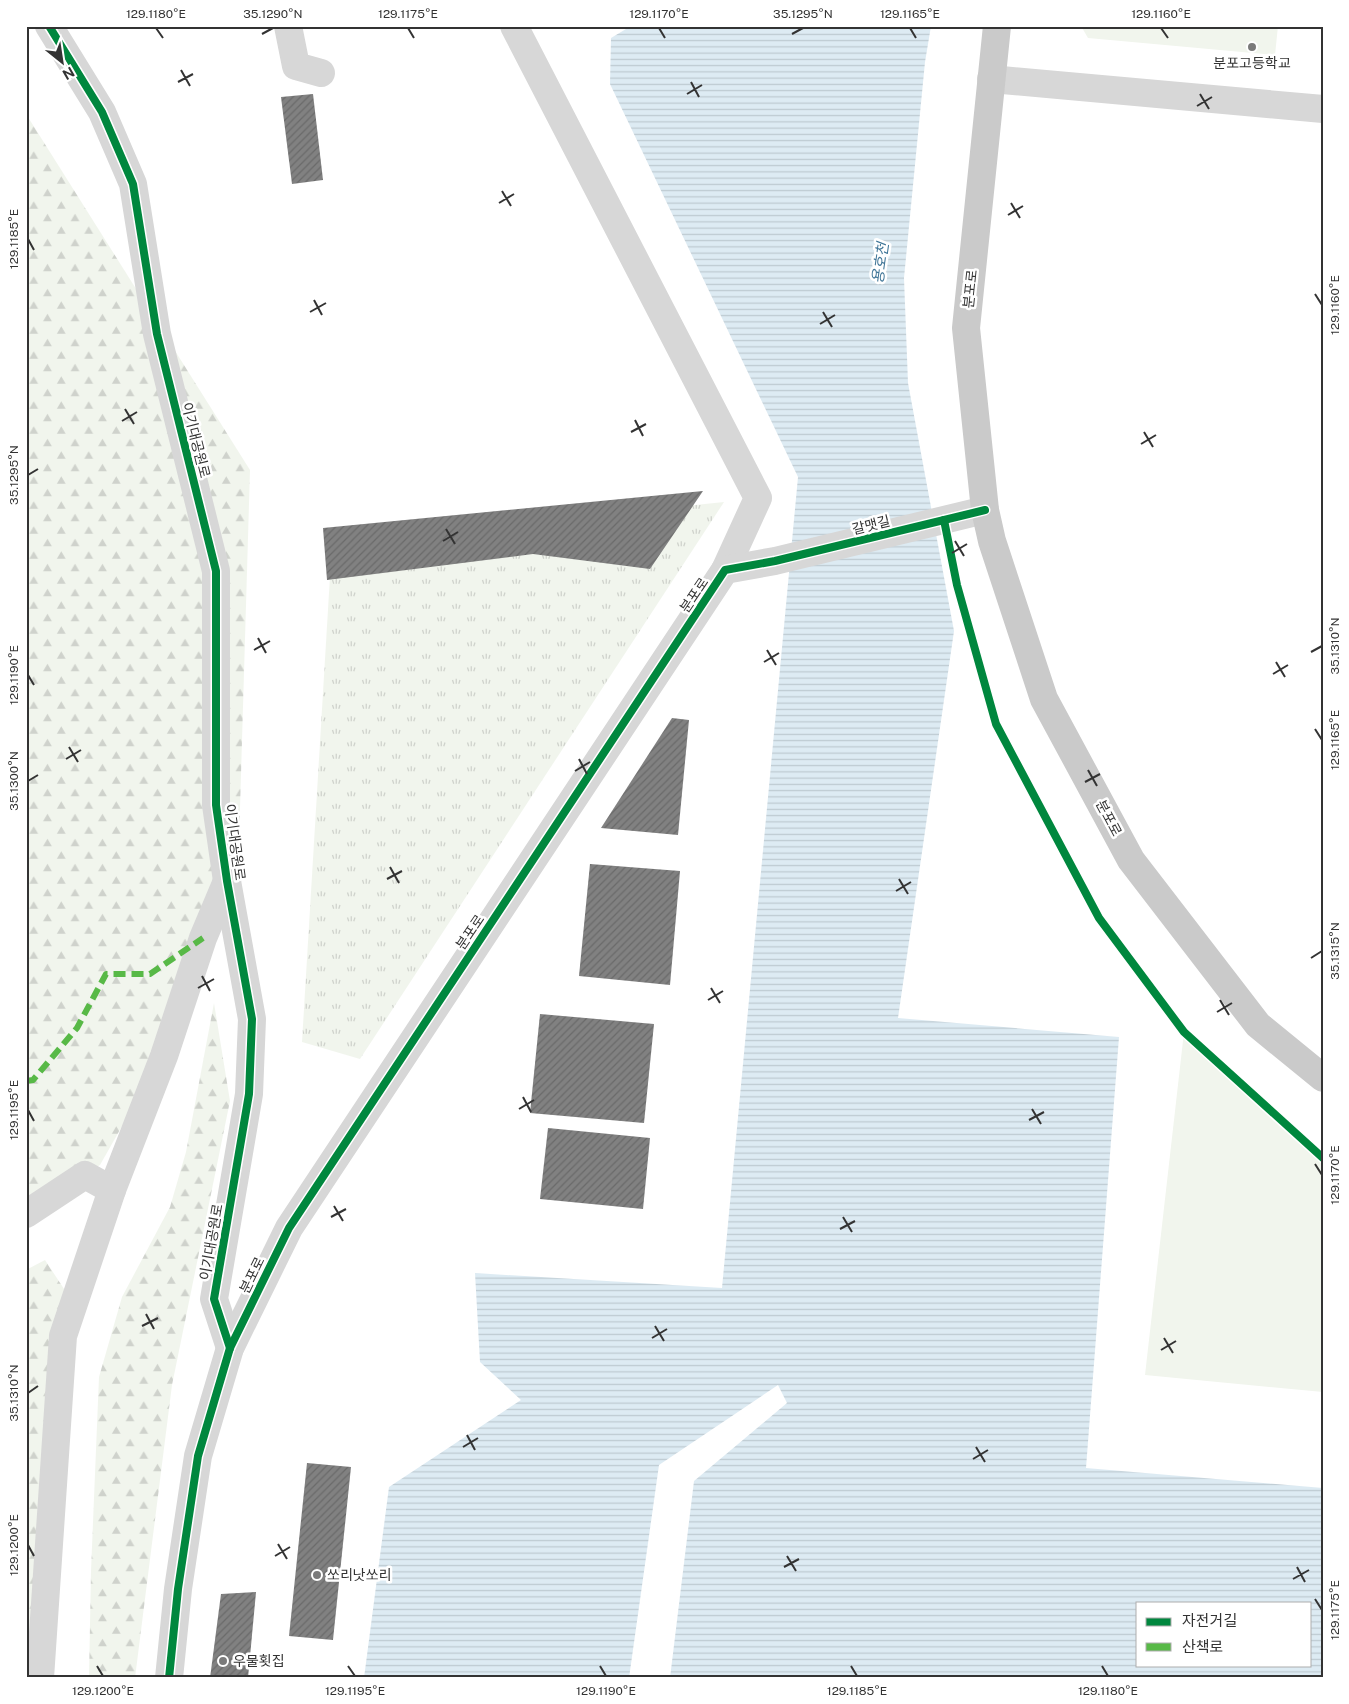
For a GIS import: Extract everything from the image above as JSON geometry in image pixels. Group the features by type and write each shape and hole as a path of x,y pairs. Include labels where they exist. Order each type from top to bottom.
{"main road":[{"name":"분포로","path":"997,26 966,328 985,510 992,541 1044,698 1132,860 1258,1025 1323,1078"}],"street":[{"name":"이기대공원로","path":"49,26 102,112 133,184 157,334 216,571 216,805 227,882 252,1019 250,1094 214,1299 230,1348"},
{"path":"288,26 296,66 321,74"},
{"path":"514,26 758,498 725,570"},
{"path":"991,79 1323,109"},
{"name":"갈맷길","path":"762,563 985,510"},
{"name":"분포로","path":"230,1348 289,1228 725,570 762,563"},
{"path":"40,1678 62,1336 112,1190 164,1056 203,938 227,882"},
{"path":"26,1214 85,1175 112,1190"},
{"path":"169,1678 178,1589 198,1456 230,1348"}],"green space":[{"name":"분포고등학교","path":"1081,26 1278,26 1275,55 1088,38"},
{"path":"26,114 250,470 239,842 147,1082 100,1165 26,1211"},
{"path":"724,502 360,1059 302,1042 332,543"},
{"path":"214,1003 230,1101 172,1385 135,1678 89,1678 91,1571 99,1377 122,1297 170,1207 186,1152"},
{"path":"1184,1032 1323,1158 1323,1392 1145,1375"},
{"path":"45,1260 66,1292 32,1678 26,1678 26,1270"}],"water":[{"name":"용호천","path":"631,26 931,26 925,62 904,278 908,383 954,631 898,1018 1119,1037 1086,1468 1323,1488 1323,1678 670,1678 694,1481 787,1403 778,1385 659,1465 629,1678 364,1678 389,1487 521,1400 480,1362 475,1273 722,1288 798,477 610,84 611,38"}],"building":[{"path":"313,94 323,180 292,184 281,97"},
{"path":"703,491 650,569 533,554 327,580 323,528"},
{"path":"672,718 689,720 678,835 601,828"},
{"path":"590,864 680,871 670,985 579,976"},
{"path":"540,1014 654,1024 644,1123 530,1113"},
{"path":"548,1128 650,1138 643,1209 540,1199"},
{"name":"쏘리낫쏘리","path":"307,1463 351,1467 333,1640 289,1636"},
{"path":"256,1592 248,1678 210,1678 221,1594"}],"marked path":[{"path":"26,1081 33,1080 77,1028 106,974 150,974 203,938"}],"cycle path":[{"path":"49,26 102,112 133,184 157,334 216,571 216,805 227,881 252,1019 249,1094 214,1299 230,1348"},
{"path":"169,1678 178,1589 198,1456 230,1348 289,1228 725,570 775,561 985,510"},
{"path":"944,520 957,585 996,724 1099,918 1184,1032 1323,1158"}],"place":[{"name":"분포고등학교","path":"1252,47"},
{"name":"쏘리낫쏘리","path":"317,1575"},
{"name":"우물횟집","path":"223,1661"}]}
